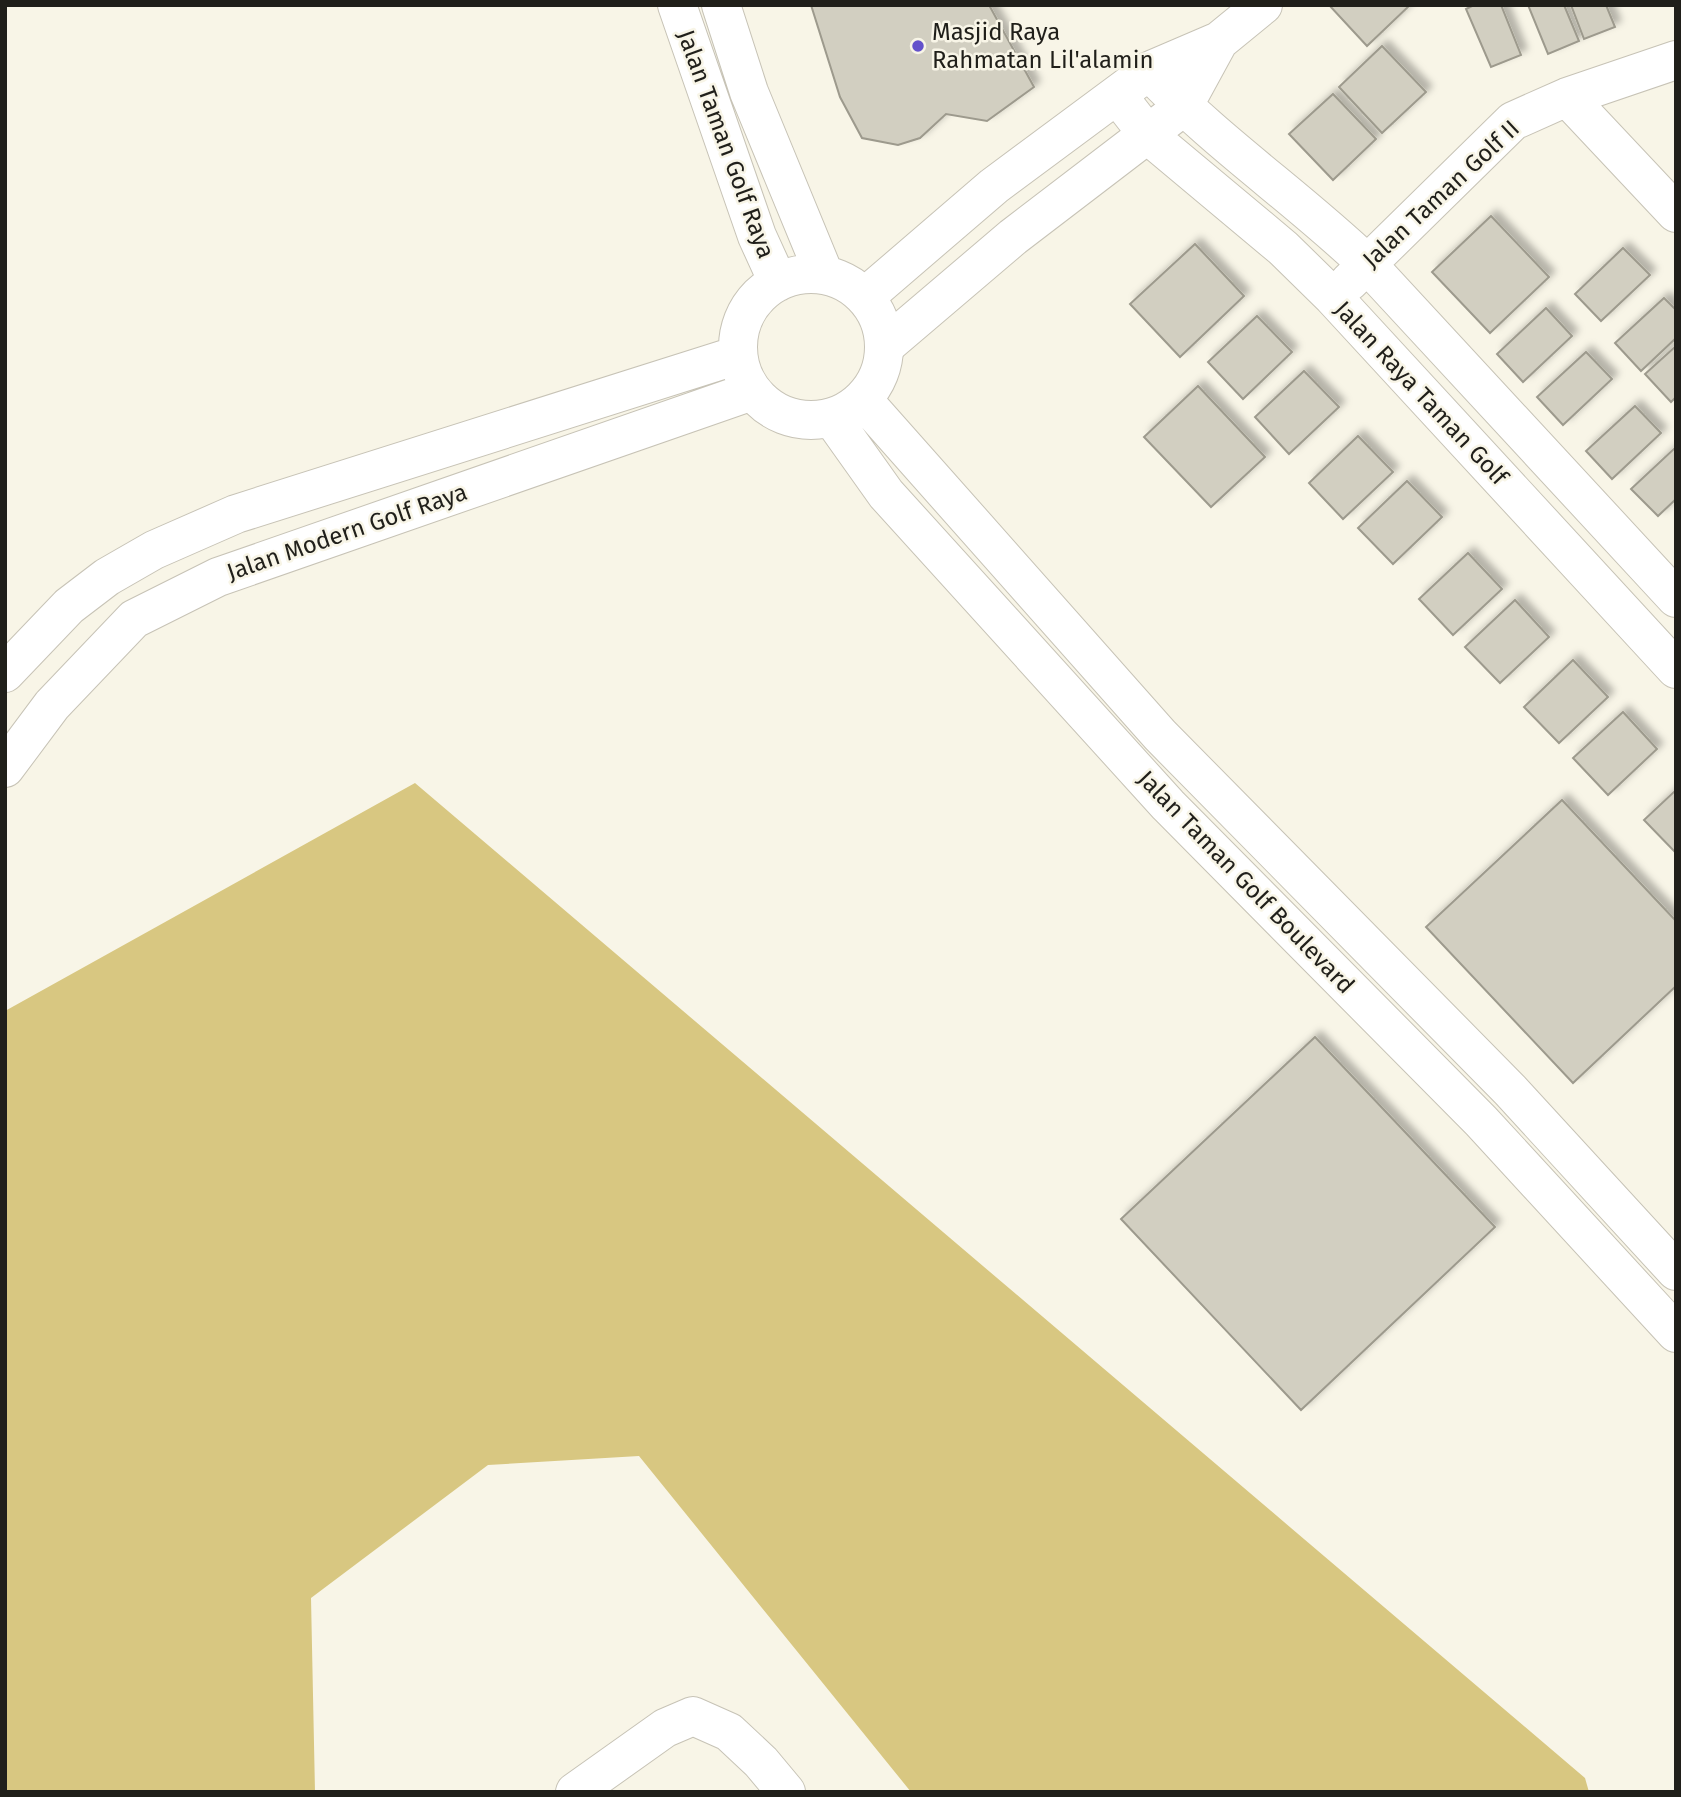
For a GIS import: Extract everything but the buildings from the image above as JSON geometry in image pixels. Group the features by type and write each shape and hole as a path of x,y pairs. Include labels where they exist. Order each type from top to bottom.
{"street":[{"name":"Jalan Taman Golf Raya","path":"677,5 757,236 778,282"},
{"name":"Jalan Taman Golf Raya","path":"722,5 749,92 824,274"},
{"path":"866,296 994,186 1149,71 1219,41 1263,5"},
{"path":"886,346 1027,227 1149,136 1183,107 1219,41"},
{"name":"Jalan Taman Golf II","path":"1333,297 1513,121 1567,97 1676,60"},
{"name":"Jalan Raya Taman Golf","path":"1149,71 1183,107 1318,217 1367,264 1676,598"},
{"name":"Jalan Raya Taman Golf","path":"1117,95 1149,136 1283,248 1333,297 1676,668"},
{"path":"1567,97 1676,213"},
{"path":"951,224 985,262"},
{"path":"824,274 847,282 866,296 880,320 886,346 880,376 847,409 802,421 774,411 752,391 738,355 739,333 746,312 760,295 778,282 801,275 824,274"},
{"name":"Jalan Modern Golf Raya","path":"5,673 69,606 107,577 154,550 236,514 738,355"},
{"name":"Jalan Modern Golf Raya","path":"5,768 52,705 134,619 175,597 218,577 752,391"},
{"name":"Jalan Taman Golf Boulevard","path":"847,409 1160,734 1510,1090 1676,1271"},
{"name":"Jalan Taman Golf Boulevard","path":"847,409 886,494 1168,806 1481,1121 1676,1333"},
{"path":"575,1792 665,1728 693,1716 729,1732 761,1762 786,1792"}],"shaded area":[{"path":"415,783 1585,1778 1589,1792 911,1792 639,1456 488,1465 311,1598 315,1792 5,1792 5,1011"}],"place":[{"name":"Masjid Raya Rahmatan Lil'alamin","path":"918,46"}]}
